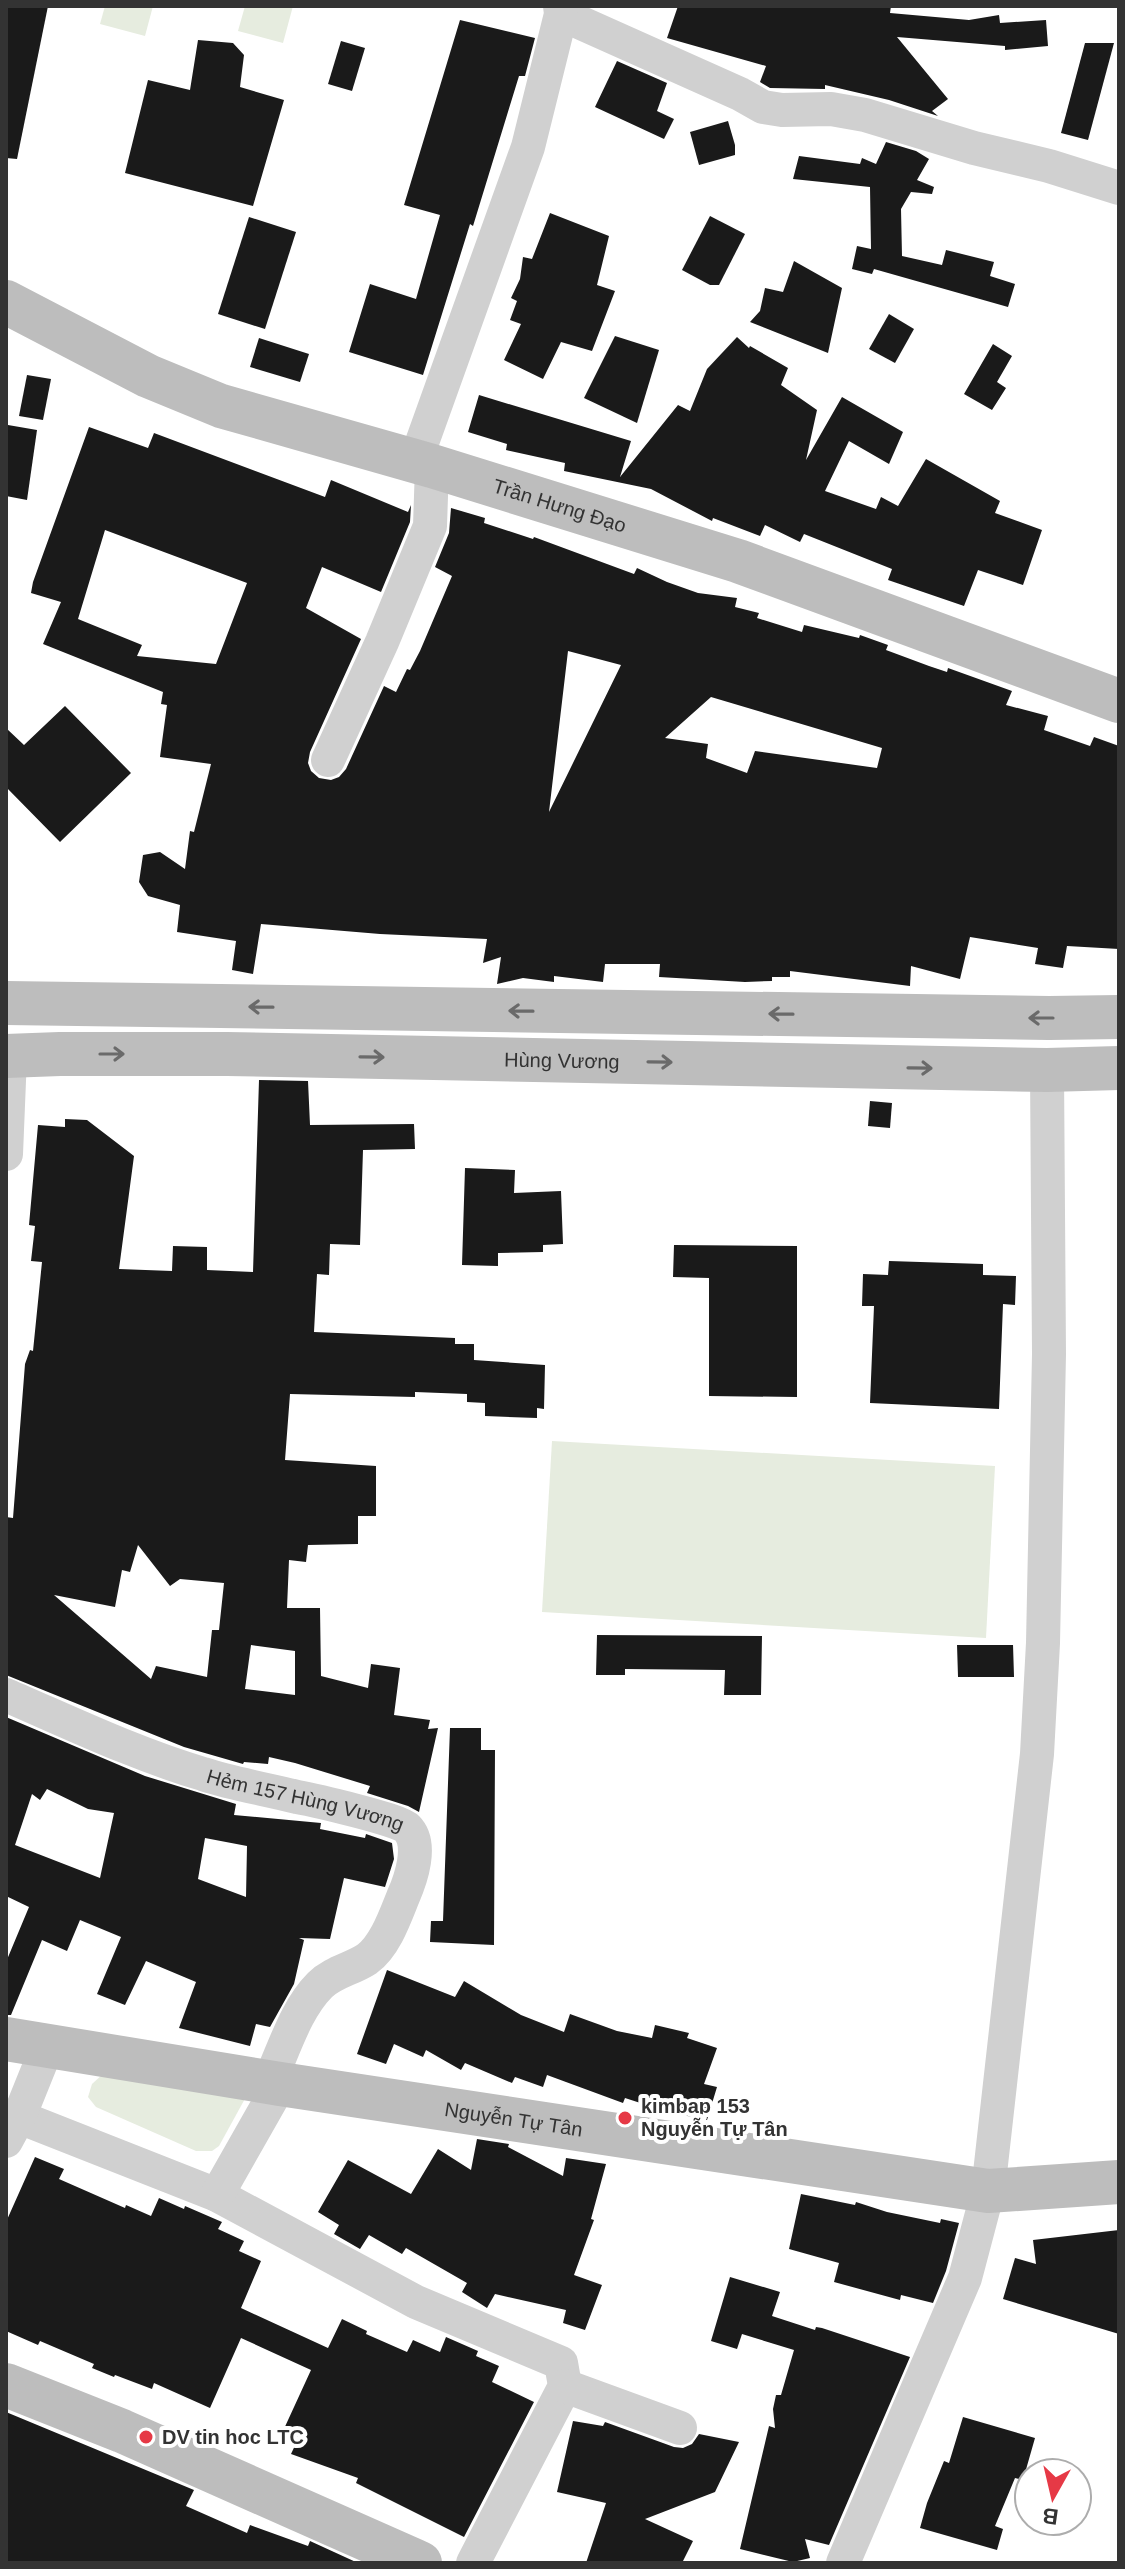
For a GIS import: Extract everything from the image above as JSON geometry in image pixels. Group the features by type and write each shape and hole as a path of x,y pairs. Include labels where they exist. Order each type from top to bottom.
{"street":[{"path":"328,760 430,526 423,464 528,147 560,10 763,107 782,110 831,109 865,115 1119,188"},
{"name":"Trần Hưng Đạo","path":"6,302 148,376 221,406 423,464 738,561 1119,701"},
{"path":"6,1003 1119,1017"},
{"path":"60,1054 62,1004"},
{"name":"Hùng Vương","path":"8,1056 227,1054 1047,1070 1119,1068"},
{"path":"6,1154 8,1056"},
{"path":"843,2563 965,2278 988,2191 1037,1754 1043,1659 1049,1354 1047,1070"},
{"name":"Hẻm 157 Hùng Vương","path":"6,1695 138,1752 204,1775 398,1821 408,1829 415,1855 404,1895 378,1949 365,1960 321,1984 302,2008 275,2083"},
{"name":"Nguyễn Tự Tân","path":"6,2039 988,2191 1119,2182"},
{"path":"48,2045 13,2129 217,2195 416,2302 561,2363 565,2386 473,2563"},
{"path":"217,2195 275,2083"},
{"path":"6,2385 122,2431 420,2563"},
{"path":"565,2386 680,2428"}],"shaded area":[{"path":"105,6 153,6 145,36 100,24"},
{"path":"245,6 293,6 283,43 238,31"},
{"path":"552,1441 995,1466 986,1638 542,1612"},
{"path":"103,2074 247,2095 219,2146 212,2151 196,2151 96,2107 88,2097 92,2084"}],"building":[{"path":"6,6 48,6 17,159 6,158"},
{"path":"678,6 891,6 890,13 969,20 999,15 1000,23 1046,20 1048,46 1005,50 1005,46 897,37 948,99 932,111 938,116 889,100 825,85 825,89 770,88 760,82 766,66 667,38"},
{"path":"460,20 535,38 525,76 519,76 423,375 349,352 370,284 416,299 440,215 404,205"},
{"path":"198,40 233,43 244,55 240,87 284,100 253,206 125,173 148,80 190,90"},
{"path":"341,41 365,48 352,91 328,84"},
{"path":"1085,43 1114,43 1088,140 1061,133"},
{"path":"617,61 667,83 657,111 674,119 664,139 595,107"},
{"path":"728,121 735,155 699,165 690,132"},
{"path":"886,142 916,151 929,159 917,180 934,187 932,194 911,192 901,209 902,256 942,265 946,250 994,262 990,276 1015,284 1008,307 874,269 872,274 852,269 857,246 871,249 870,187 793,179 799,156 860,164 862,158 876,164"},
{"path":"550,213 609,236 597,285 615,291 592,351 561,342 543,379 504,360 521,324 510,320 517,301 511,298 520,279 523,257 532,259"},
{"path":"710,216 745,234 719,285 710,285 682,270"},
{"path":"249,217 296,232 265,329 218,314"},
{"path":"794,261 842,288 828,353 750,322 760,311 765,288 783,292"},
{"path":"889,314 914,329 895,363 869,349"},
{"path":"615,336 659,350 637,423 584,398"},
{"path":"737,337 749,348 788,368 781,385 817,410 806,460 842,397 903,432 889,464 849,441 825,491 876,509 881,497 898,506 926,459 1000,501 995,513 1042,530 1023,585 978,570 964,606 888,580 892,569 804,534 800,542 765,525 760,536 713,518 712,521 651,489 564,471 565,463 506,450 507,444 468,432 479,395 631,441 620,477 678,405 690,411 707,369"},
{"path":"259,338 309,354 300,382 250,367"},
{"path":"993,344 1012,356 997,382 1006,388 992,410 964,394"},
{"path":"27,375 51,379 43,420 19,416"},
{"path":"8,425 37,430 27,500 6,496"},
{"path":"89,427 148,448 154,433 325,497 331,480 408,512 411,505 410,522 381,592 322,567 306,608 361,639 310,752 308,763 311,771 319,778 331,780 346,769 384,686 396,692 420,651 452,576 435,567 449,533 451,508 485,518 484,523 534,537 634,574 637,568 698,593 737,598 735,607 759,613 757,618 802,632 804,625 859,638 860,635 888,645 886,650 929,666 947,672 948,668 1012,691 1006,705 1048,716 1044,730 1090,746 1094,737 1119,746 1119,949 1067,946 1063,968 1035,964 1038,948 970,937 960,979 911,966 910,986 790,971 790,977 772,977 772,981 659,977 660,964 605,964 603,982 554,976 554,982 523,978 497,984 501,957 483,963 487,939 261,924 253,974 232,970 236,941 177,932 180,905 148,896 139,882 143,855 160,852 185,869 190,831 194,832 211,764 160,757 167,705 161,704 163,692 43,644 61,602 31,593","holes":["105,530 247,583 216,664 137,656 142,645 78,619","568,651 621,665 549,812","711,697 882,748 877,768 755,751 747,773 706,758 708,744 665,738"]},
{"path":"65,706 131,773 60,842 6,787 6,728 24,745"},
{"path":"259,1080 308,1081 310,1125 414,1124 415,1149 363,1150 360,1245 330,1244 329,1275 317,1274 314,1332 455,1338 455,1344 474,1344 474,1360 545,1365 544,1409 537,1408 537,1418 485,1416 485,1403 467,1402 467,1394 415,1392 415,1397 290,1394 285,1460 376,1466 376,1516 358,1516 358,1544 308,1545 306,1562 289,1560 287,1608 320,1608 321,1676 368,1688 371,1664 400,1668 394,1715 430,1720 428,1729 438,1728 419,1812 367,1793 370,1786 295,1763 269,1757 268,1764 243,1764 184,1747 6,1675 6,1517 13,1518 25,1364 30,1350 33,1351 42,1262 31,1261 35,1226 29,1225 38,1125 65,1127 65,1119 87,1120 134,1156 119,1269 172,1271 173,1246 207,1247 207,1270 253,1272","holes":["138,1545 170,1586 180,1579 224,1583 219,1630 212,1630 207,1677 156,1666 151,1679 54,1595 115,1607 122,1570 130,1572","251,1645 295,1651 295,1695 245,1689"]},
{"path":"870,1101 892,1103 890,1128 868,1126"},
{"path":"465,1168 515,1170 514,1193 561,1191 563,1244 543,1245 543,1252 498,1253 498,1266 462,1265"},
{"path":"674,1245 797,1246 797,1397 709,1396 709,1278 673,1277"},
{"path":"889,1261 983,1264 983,1275 1016,1276 1015,1305 1003,1304 999,1409 870,1403 874,1306 862,1306 863,1274 888,1275"},
{"path":"597,1635 762,1636 761,1695 724,1695 725,1670 625,1669 625,1675 596,1675"},
{"path":"957,1645 1013,1645 1014,1677 958,1677"},
{"path":"6,1717 145,1776 236,1804 234,1815 321,1823 320,1829 365,1838 366,1834 392,1843 394,1859 385,1887 344,1878 330,1939 299,1938 304,1940 294,1984 270,2027 256,2024 250,2046 179,2028 196,1982 146,1961 125,2005 97,1994 121,1937 80,1920 67,1951 42,1940 11,2015 6,2015 6,1962 29,1907 6,1896","holes":["47,1789 88,1809 114,1813 100,1878 15,1845 32,1794 40,1800","205,1838 247,1846 246,1897 198,1879"]},
{"path":"450,1728 481,1728 481,1750 495,1750 494,1945 430,1942 431,1921 443,1921"},
{"path":"387,1970 455,1997 464,1981 521,2015 564,2032 570,2014 617,2031 652,2038 655,2025 689,2033 687,2038 717,2048 704,2084 717,2087 707,2120 625,2098 623,2103 547,2075 543,2087 515,2077 512,2083 465,2063 461,2070 426,2050 423,2057 394,2044 386,2064 357,2054"},
{"path":"477,2139 509,2144 508,2147 563,2176 566,2158 606,2164 591,2219 594,2220 574,2275 602,2285 585,2330 563,2323 566,2310 495,2294 487,2308 462,2292 467,2283 406,2248 402,2254 369,2235 360,2249 334,2234 339,2225 318,2212 348,2160 411,2194 438,2149 471,2170"},
{"path":"35,2157 64,2169 59,2179 125,2208 126,2205 151,2216 159,2198 222,2222 218,2229 244,2241 239,2251 261,2261 241,2308 328,2348 342,2319 367,2331 366,2334 407,2352 413,2340 440,2352 446,2337 478,2351 476,2356 499,2366 492,2382 534,2402 464,2537 356,2483 358,2478 291,2454 299,2437 283,2431 311,2370 241,2338 210,2408 154,2383 152,2389 114,2377 92,2368 94,2364 40,2341 38,2345 6,2331 6,2222"},
{"path":"801,2194 855,2205 856,2202 940,2223 941,2219 959,2223 946,2271 933,2303 901,2295 900,2300 834,2282 839,2263 789,2249"},
{"path":"1119,2230 1119,2334 1003,2299 1015,2258 1036,2264 1033,2240"},
{"path":"730,2277 780,2292 772,2316 815,2330 816,2327 822,2328 910,2357 829,2545 805,2539 810,2558 793,2562 740,2549 769,2426 775,2428 773,2409 776,2395 781,2395 794,2350 742,2334 737,2349 711,2341"},
{"path":"6,2412 194,2490 186,2506 247,2533 250,2525 308,2546 310,2541 358,2563 6,2563"},
{"path":"963,2417 1035,2438 1030,2457 1013,2457 1013,2483 995,2526 1003,2529 997,2550 920,2528 944,2461 949,2463"},
{"path":"573,2421 603,2426 605,2422 674,2447 683,2448 692,2444 699,2434 739,2442 715,2492 645,2519 693,2541 682,2563 586,2563 606,2503 557,2492"}],"place":[{"name":"kimbap 153 Nguyễn Tự Tân","path":"625,2118"},
{"name":"DV tin hoc LTC","path":"146,2437"}]}
